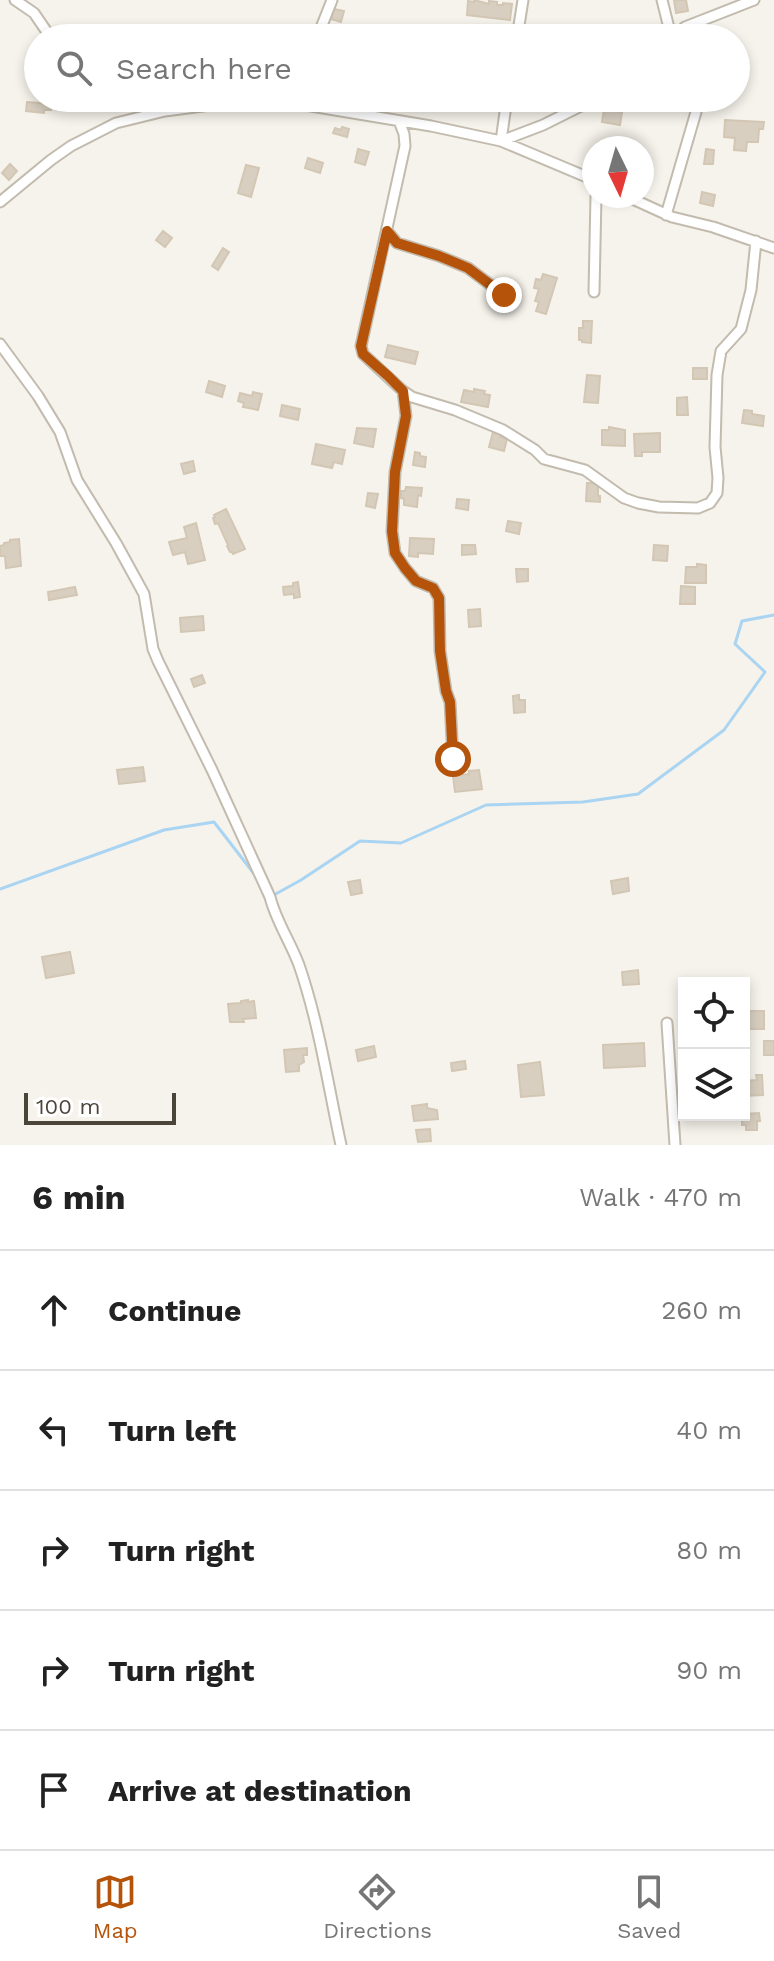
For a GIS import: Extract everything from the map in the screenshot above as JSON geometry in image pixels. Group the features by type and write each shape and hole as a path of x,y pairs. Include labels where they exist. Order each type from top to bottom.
{"street":[{"path":"15,0 34,13 42,24"},
{"path":"323,24 332,0"},
{"path":"519,24 523,0"},
{"path":"662,0 668,24"},
{"path":"693,24 754,0"},
{"path":"0,202 51,160 93,134 116,123 162,112"},
{"path":"353,112 501,141 582,175"},
{"path":"501,141 505,112"},
{"path":"501,141 569,112"},
{"path":"666,215 696,112"},
{"path":"399,121 405,146 361,346 363,354 412,397 455,410 503,430 544,459 585,470 624,498 638,503 698,508 710,503 717,493 717,375 721,351 741,329 751,290 756,241"},
{"path":"594,292 596,208"},
{"path":"651,208 774,248"},
{"path":"387,231 397,243 468,268 504,295"},
{"path":"0,344 60,432 77,480 144,594 153,649 158,661 212,770 298,963 316,1025 341,1145"},
{"path":"403,391 406,416 395,472 392,531 395,553 405,568 416,581 433,588 439,598 440,651 450,702 453,759"},
{"path":"667,1023 675,1145"}],"building":[{"path":"674,0 686,0 688,11 676,13"},
{"path":"468,1 489,4 489,1 497,2 497,5 512,4 510,20 467,15"},
{"path":"334,9 344,11 341,22 331,19"},
{"path":"604,112 622,112 620,125 602,122"},
{"path":"725,120 764,122 763,129 759,129 758,142 747,142 746,151 734,150 735,138 724,137"},
{"path":"342,127 349,129 347,137 333,133 335,128 341,130"},
{"path":"358,149 369,152 365,165 355,162"},
{"path":"706,149 714,150 713,164 704,164"},
{"path":"308,158 323,163 320,173 305,168"},
{"path":"10,164 17,171 9,180 2,173"},
{"path":"246,165 259,168 251,197 238,193"},
{"path":"702,192 715,195 713,206 700,203"},
{"path":"163,231 172,238 165,247 156,240"},
{"path":"223,248 229,252 218,270 212,266"},
{"path":"543,274 557,278 546,314 536,311 539,289 534,288 536,279 541,280"},
{"path":"583,321 592,321 591,343 579,340 579,328 583,328"},
{"path":"388,345 418,352 415,364 385,357"},
{"path":"693,368 707,368 707,379 693,379"},
{"path":"587,375 600,376 598,403 584,402"},
{"path":"209,381 225,386 222,397 206,392"},
{"path":"474,389 490,395 488,407 461,402 464,390 474,392"},
{"path":"253,392 262,394 258,410 243,407 244,403 238,401 240,393 252,396"},
{"path":"687,397 688,415 677,415 677,398"},
{"path":"282,405 300,409 298,420 280,416"},
{"path":"744,410 764,416 763,426 742,423"},
{"path":"609,427 625,430 625,446 602,445 602,430 609,430"},
{"path":"357,428 376,429 373,447 354,443"},
{"path":"493,432 507,439 504,451 489,447"},
{"path":"660,433 660,452 642,452 642,456 635,456 634,434"},
{"path":"316,444 345,450 342,464 334,462 332,468 312,464"},
{"path":"415,452 426,457 425,467 413,465"},
{"path":"193,461 195,471 184,474 181,464"},
{"path":"587,483 598,483 600,502 586,501"},
{"path":"406,487 422,488 417,507 404,505 401,491 405,491"},
{"path":"368,493 378,494 375,508 366,506"},
{"path":"457,499 469,500 468,510 456,508"},
{"path":"226,509 245,549 233,554 213,518"},
{"path":"508,521 521,523 519,534 506,531"},
{"path":"196,523 205,560 188,564 185,552 173,555 169,542 187,538 184,527"},
{"path":"410,538 434,539 433,554 409,556"},
{"path":"19,539 21,566 6,568 5,556 0,556 0,546"},
{"path":"462,545 475,545 476,554 462,555"},
{"path":"654,545 668,546 667,561 653,560"},
{"path":"697,564 706,565 706,583 685,583 686,567 697,567"},
{"path":"516,569 528,569 528,581 517,582"},
{"path":"298,582 300,597 284,595 283,587"},
{"path":"681,586 695,587 695,604 680,604"},
{"path":"75,587 77,595 49,600 48,592"},
{"path":"480,609 481,626 469,627 468,610"},
{"path":"203,616 204,630 181,632 180,618"},
{"path":"202,675 205,683 194,687 191,679"},
{"path":"519,695 519,700 525,700 525,712 514,713 513,696"},
{"path":"143,767 145,781 119,784 117,770"},
{"path":"479,770 482,789 455,792 453,776"},
{"path":"628,878 629,891 613,894 611,881"},
{"path":"360,880 362,893 351,895 348,882"},
{"path":"70,952 74,973 46,978 42,957"},
{"path":"638,970 639,984 623,985 622,972"},
{"path":"254,1001 256,1018 230,1022 228,1004"},
{"path":"750,1011 764,1011 764,1029 750,1029"},
{"path":"764,1041 774,1041 774,1055 764,1055"},
{"path":"644,1043 645,1066 604,1068 603,1045"},
{"path":"374,1046 376,1057 358,1061 356,1050"},
{"path":"307,1048 299,1071 286,1072 284,1050"},
{"path":"465,1061 466,1069 452,1071 451,1063"},
{"path":"540,1062 544,1095 521,1097 518,1065"},
{"path":"756,1075 762,1075 763,1095 750,1096 750,1081 757,1080"},
{"path":"427,1104 427,1108 437,1110 438,1119 414,1121 412,1106"},
{"path":"759,1113 757,1130 746,1130 746,1125 742,1125 742,1121 750,1121 750,1114"},
{"path":"430,1129 431,1141 418,1142 416,1130"}],"waterway":[{"path":"272,896 360,841 401,843 486,805 583,802 638,794 724,730 765,672 735,644 742,621 774,615"},
{"path":"0,889 164,830 214,822 255,875"}],"route":[{"path":"453,759 450,702 440,651 439,598 433,588 416,581 405,568 395,553 392,531 395,472 406,416 403,391 363,354 361,346 387,231 397,243 468,268 504,295"}]}
